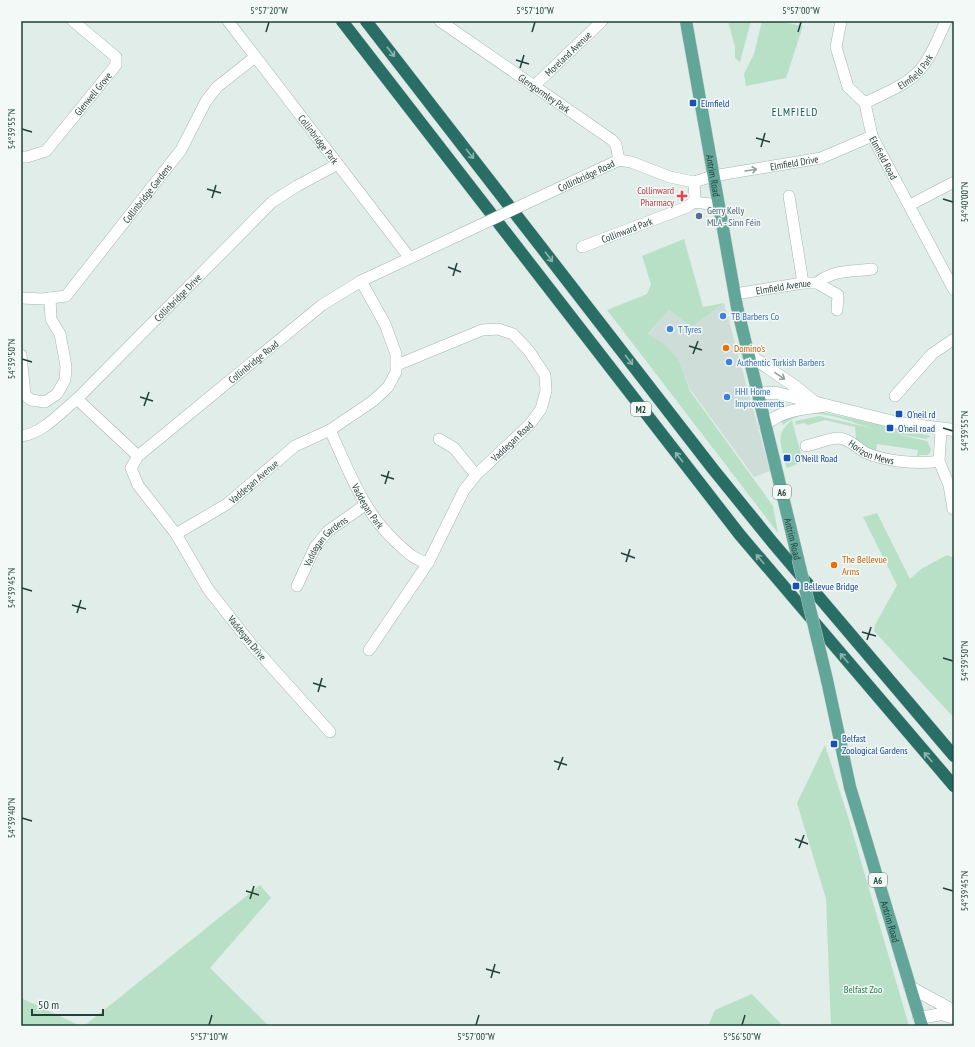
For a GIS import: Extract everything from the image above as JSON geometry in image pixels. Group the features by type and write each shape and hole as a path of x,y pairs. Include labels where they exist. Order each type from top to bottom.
{"highway":[{"name":"M2","path":"342,21 740,535 954,786"},
{"name":"M2","path":"366,21 713,469 787,559 954,756"}],"main road":[{"name":"Antrim Road","path":"686,21 718,209 734,294 748,354 827,680 850,787 921,1022"},
{"path":"748,354 796,386 813,401"},
{"path":"758,393 777,392 898,423 954,430"},
{"path":"765,426 776,416 785,412 830,405"},
{"path":"910,987 954,1012"},
{"path":"921,1022 942,1014 954,1018"}],"street":[{"name":"Glenwell Grove","path":"21,157 27,157 46,151 116,65 116,57 73,21"},
{"name":"Collinbridge Park","path":"228,21 409,257"},
{"name":"Glengormley Park","path":"440,21 612,140 616,145 619,160"},
{"name":"Moreland Avenue","path":"534,86 602,21"},
{"path":"841,21 836,46 842,70 848,87 865,103"},
{"name":"Elmfield Park","path":"865,103 891,90 918,73 932,52 946,21"},
{"name":"Collinbridge Gardens","path":"21,298 50,298 66,296 181,150 206,101 217,87 255,57"},
{"name":"Elmfield Road","path":"865,103 872,136 954,290"},
{"name":"Elmfield Drive","path":"712,176 821,158 872,136"},
{"name":"Collinbridge Road","path":"138,456 322,305 361,281 409,257 619,160 631,162 670,177 694,182"},
{"name":"Collinbridge Drive","path":"21,436 29,435 45,425 77,399 272,202 297,186 338,164"},
{"path":"712,176 694,182 695,201 693,202 711,204 718,209"},
{"path":"910,205 954,182"},
{"path":"789,196 802,283"},
{"name":"Collinward Park","path":"582,247 687,207 693,202"},
{"path":"817,283 828,275 850,270 872,268"},
{"path":"330,430 373,401 388,387 396,372 396,354 385,324 361,281"},
{"name":"Elmfield Avenue","path":"734,294 802,283 817,283 838,295 837,310"},
{"path":"21,355 25,395 31,400 44,402 58,394 65,380 66,366 60,334 51,319 50,298"},
{"name":"Vaddegan Road","path":"369,650 428,563 464,490 476,475 530,424 541,408 546,391 545,375 529,351 513,334 498,329 482,330 397,365"},
{"path":"896,396 932,354 954,339"},
{"path":"77,399 138,456 131,468 138,485 176,534"},
{"path":"941,429 939,461 949,485 953,509"},
{"name":"Vaddegan Park","path":"330,430 365,505 383,530 415,560 428,563"},
{"name":"Vaddegan Avenue","path":"176,534 227,504 295,446 330,430"},
{"name":"Horizon Mews","path":"806,446 839,438 847,440 865,452 879,457 920,463 939,461"},
{"path":"439,439 454,448 476,475"},
{"name":"Vaddegan Gardens","path":"297,586 314,547 328,531 365,505"},
{"name":"Vaddegan Drive","path":"176,534 208,589 252,645 330,732"}],"shaded area":[{"path":"724,303 770,471 754,477 690,389 679,360 648,335 669,310 690,326 695,325"}],"green space":[{"path":"728,21 751,21 740,62 735,58 735,47"},
{"path":"762,21 777,21 803,26 786,78 746,86 744,74 754,54"},
{"path":"684,239 703,307 724,303 695,325 690,326 669,310 648,334 666,346 679,360 690,391 773,506 778,533 607,310 647,294 651,284 642,256"},
{"path":"817,411 931,436 926,439 894,433 828,415 805,415 794,418 783,425 780,418"},
{"path":"819,416 927,441 931,449 930,453 917,457 918,450 877,444 876,451 869,449 856,440 855,427 825,420 808,425 804,423 796,425 795,421"},
{"path":"792,420 803,462 787,468 784,460 789,460 787,453 783,454 780,439 784,428"},
{"path":"877,513 910,579 921,569 947,555 954,558 954,718 874,631 875,625 897,585 863,517"},
{"name":"Belfast Zoo","path":"825,745 849,820 909,1026 831,1026 826,899 797,803"},
{"path":"260,885 271,898 210,968 269,1026 84,1026"},
{"path":"752,994 783,1026 708,1026 715,1010"},
{"path":"21,998 81,1026 21,1026"}],"place":[{"name":"Elmfield","path":"693,103"},
{"name":"Collinward Pharmacy","path":"682,196"},
{"name":"Gerry Kelly MLA - Sinn Féin","path":"699,216"},
{"name":"TB Barbers Co","path":"723,316"},
{"name":"T Tyres","path":"670,329"},
{"name":"Domino's","path":"726,348"},
{"name":"Authentic Turkish Barbers","path":"729,362"},
{"name":"HHI Home Improvements","path":"727,397"},
{"name":"O'neil rd","path":"899,414"},
{"name":"O'neil road","path":"890,428"},
{"name":"O'Neill Road","path":"787,458"},
{"name":"The Bellevue Arms","path":"834,565"},
{"name":"Bellevue Bridge","path":"796,586"},
{"name":"Belfast Zoological Gardens","path":"834,744"}],"district":[{"name":"ELMFIELD","path":"795,112"}]}
